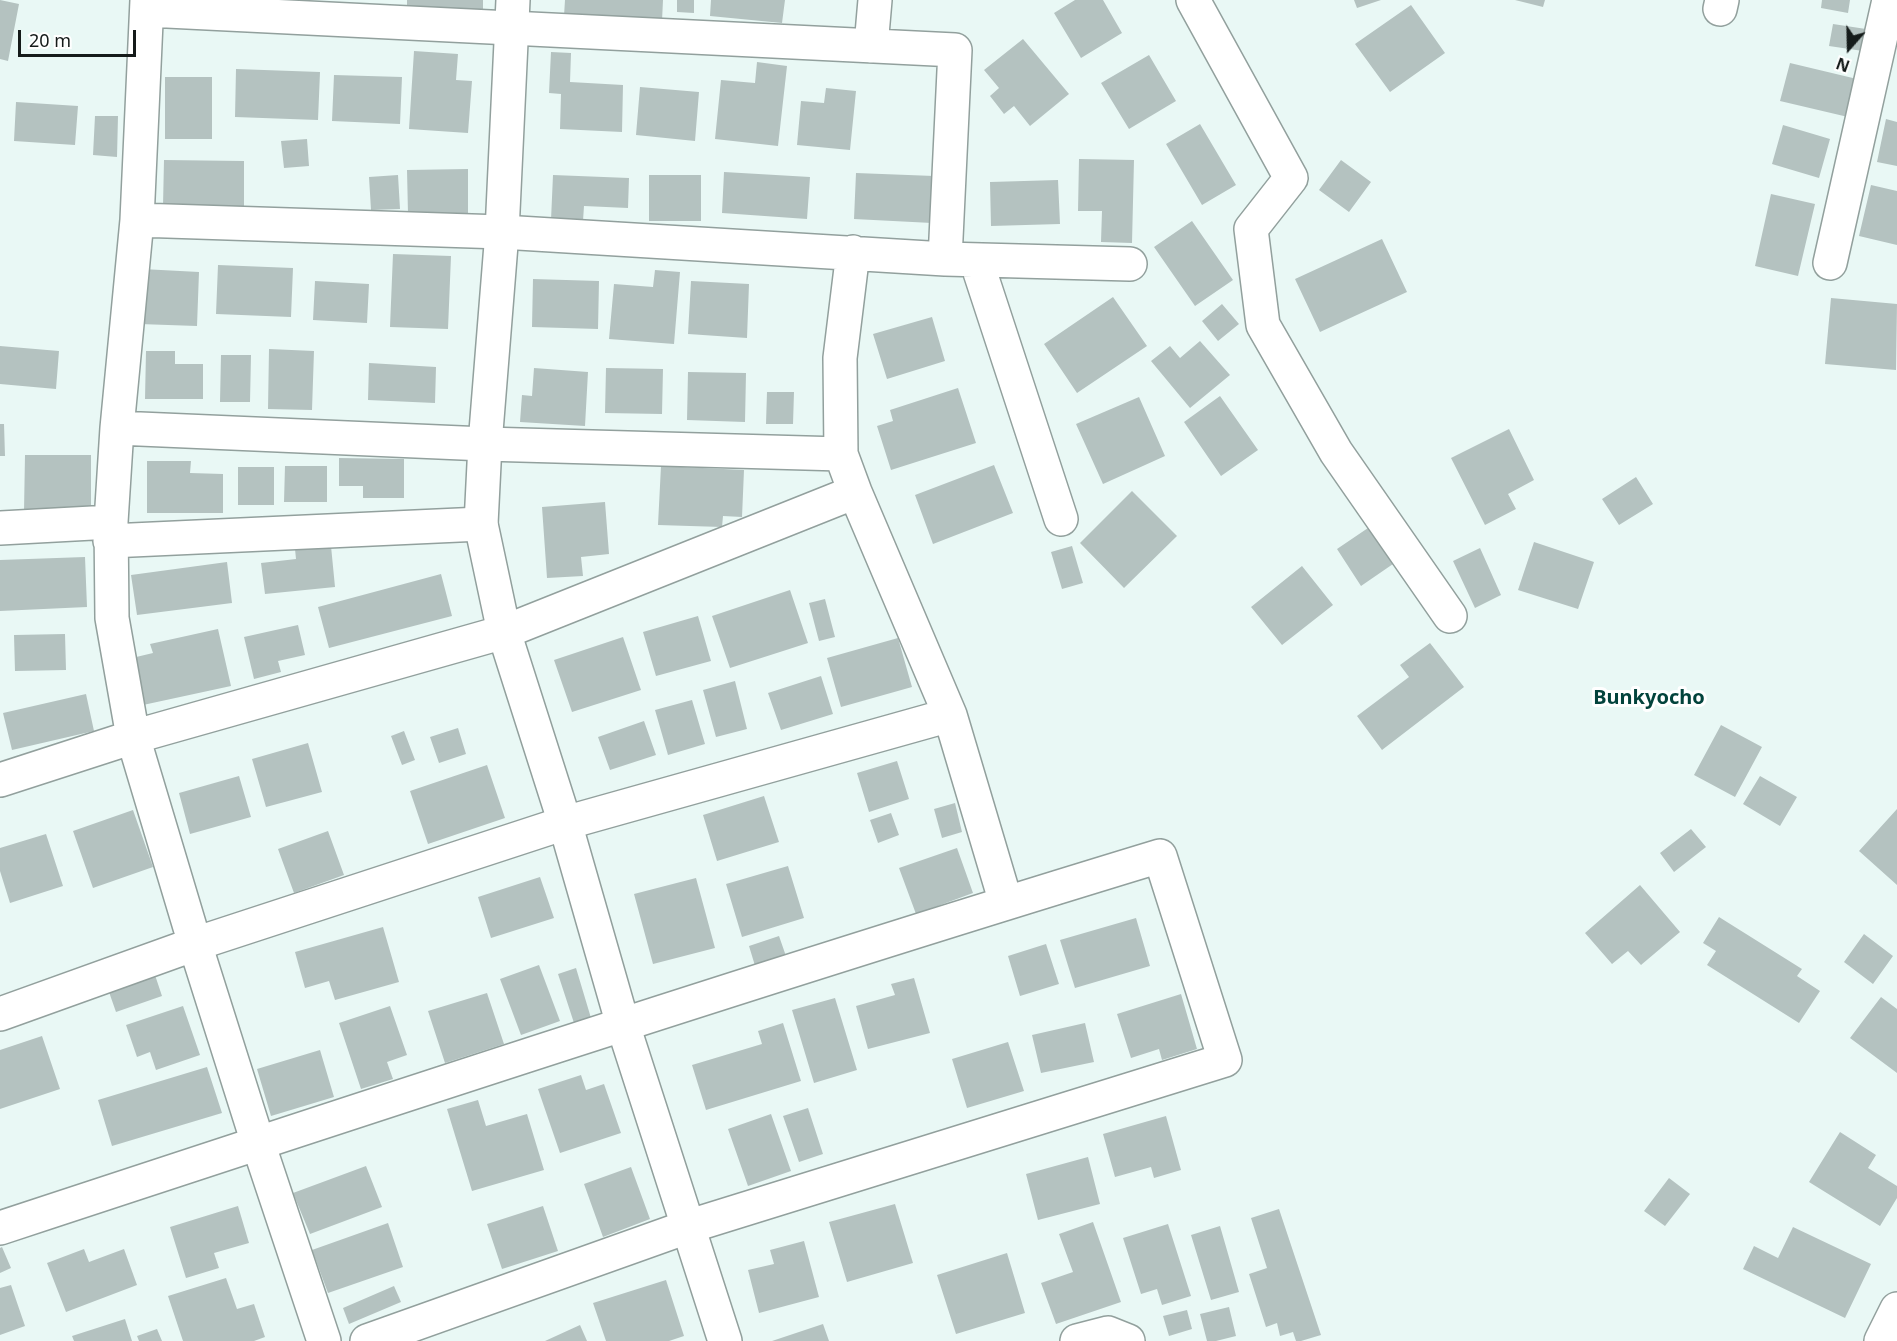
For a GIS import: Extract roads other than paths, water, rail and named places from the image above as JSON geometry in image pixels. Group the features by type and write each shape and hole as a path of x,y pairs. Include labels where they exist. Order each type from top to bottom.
{"street":[{"path":"871,46 875,0"},
{"path":"1193,0 1291,178 1251,230 1263,325 1336,452 1450,616"},
{"path":"1830,263 1889,0"},
{"path":"324,1341 195,944 133,737 112,618 111,531 117,428 137,220 147,5 512,15 871,46 955,50 961,259 1061,519"},
{"path":"512,15 502,232 481,524 504,632 565,823 622,1025 725,1341"},
{"path":"137,220 502,232 961,259 1130,264"},
{"path":"853,252 840,358 841,454 950,716 1006,903"},
{"path":"117,428 485,444 841,454"},
{"path":"0,780 133,737 504,632 855,492"},
{"path":"0,528 111,531 481,524"},
{"path":"0,1014 195,944 565,823 950,716"},
{"path":"0,1228 622,1025 1160,856 1224,1060 687,1227 367,1341"},
{"path":"1881,1341 1897,1309"},
{"path":"1077,1341 1108,1333 1128,1341"}],"district":[{"name":"Bunkyocho","path":"1649,698"}]}
